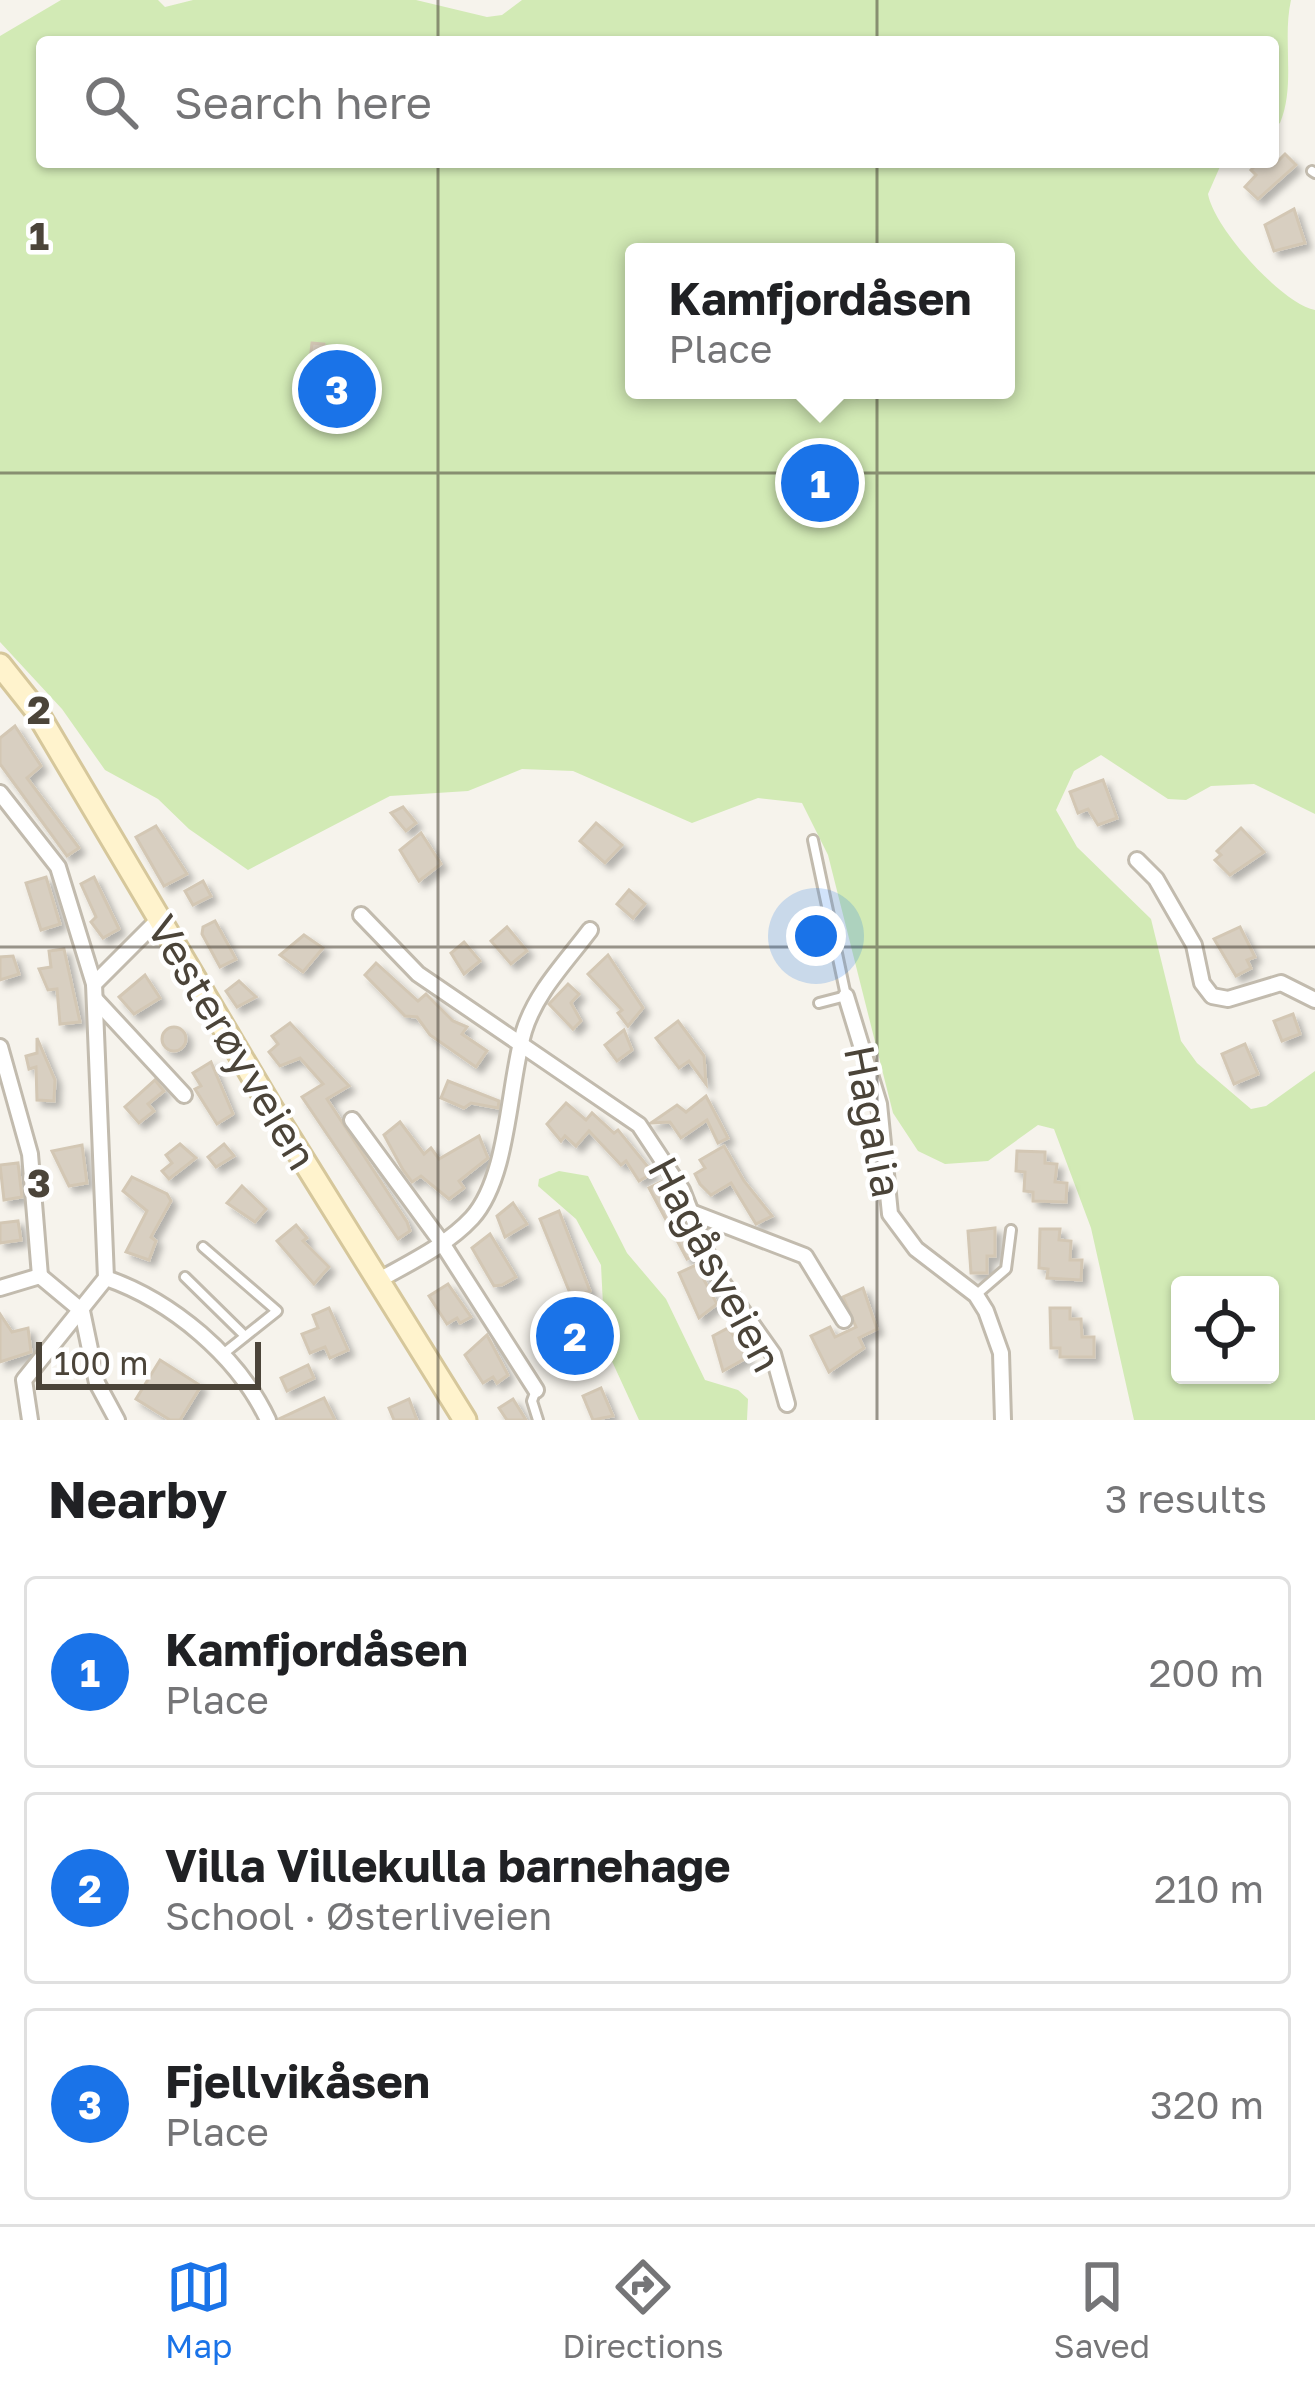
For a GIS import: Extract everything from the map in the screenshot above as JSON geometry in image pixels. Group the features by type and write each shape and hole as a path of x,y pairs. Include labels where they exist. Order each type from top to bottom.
{"main road":[{"name":"Vesterøyveien","path":"0,665 35,709 158,920 465,1420"}],"street":[{"path":"0,793 58,867 94,991 106,1278 24,1380 30,1420"},
{"path":"1137,860 1156,879 1194,945 1202,983 1212,996 1228,999 1281,983 1315,1000"},
{"name":"Hagåsveien","path":"362,915 418,974 639,1125 691,1212 714,1270 773,1354 787,1404"},
{"path":"94,991 158,920"},
{"path":"379,1280 442,1244 470,1220 490,1192 520,1048 543,991 590,930"},
{"path":"94,991 184,1095"},
{"name":"Hagalia","path":"846,996 879,1104 890,1214 916,1249 976,1295 1001,1353 1003,1420"},
{"path":"0,1047 30,1154 40,1276 82,1311 97,1383 118,1420"},
{"path":"352,1120 442,1244 536,1390"},
{"path":"691,1212 805,1256 844,1320"},
{"path":"0,1288 40,1276"},
{"path":"106,1278 165,1307 222,1354 247,1382 268,1420"}],"lane":[{"path":"813,840 846,996 819,1003"},
{"path":"976,1295 1006,1269 1012,1230"},
{"path":"203,1247 277,1311 222,1354"},
{"path":"185,1277 245,1336"},
{"path":"536,1390 532,1401 538,1420"}],"green space":[{"path":"61,0 158,0 165,7 193,0 416,0 487,17 502,15 522,0 1291,0 1287,93 1279,124 1279,36 36,36 36,168 1219,168 1208,194 1223,226 1268,280 1315,310 1315,814 1254,784 1211,786 1186,800 1168,799 1101,755 1074,771 1056,810 1077,847 1151,919 1181,1041 1197,1063 1251,1109 1266,1106 1315,1071 1315,1420 1134,1420 1091,1228 1054,1129 1038,1125 988,1161 945,1164 918,1151 893,1113 828,855 802,803 758,798 692,823 573,771 522,769 468,791 390,796 248,870 189,829 158,799 105,770 62,709 0,642 0,36"},
{"path":"559,1171 588,1176 627,1253 666,1299 705,1380 738,1390 748,1399 747,1420 639,1420 605,1346 601,1265 576,1219 538,1186 539,1179"}],"building":[{"path":"1285,154 1296,165 1258,199 1245,187 1256,175 1251,170 1279,168"},
{"path":"1294,209 1305,243 1274,251 1265,225"},
{"path":"312,343 324,344 321,370 309,369"},
{"path":"15,726 41,766 27,778 79,848 67,856 0,764 0,738"},
{"path":"1103,780 1117,818 1098,825 1088,809 1078,813 1070,792"},
{"path":"403,807 416,823 406,831 391,813"},
{"path":"596,823 622,845 605,863 580,841"},
{"path":"156,826 187,874 164,886 136,837"},
{"path":"1241,828 1264,852 1230,875 1215,860 1221,855 1217,851"},
{"path":"421,833 441,864 419,881 400,850"},
{"path":"46,877 60,924 41,930 26,883"},
{"path":"94,877 119,929 103,938 91,922 96,917 81,884"},
{"path":"203,881 211,896 193,905 185,891"},
{"path":"629,890 645,904 633,918 617,904"},
{"path":"215,921 236,959 220,967 202,934 203,927"},
{"path":"507,927 527,951 511,964 491,941"},
{"path":"1240,927 1255,957 1247,960 1251,968 1236,976 1214,939"},
{"path":"304,935 323,948 303,972 280,955"},
{"path":"464,942 480,961 464,974 451,953"},
{"path":"64,949 80,1022 60,1024 57,989 48,990 39,969 51,967 49,951"},
{"path":"608,955 643,1008 628,1026 618,1013 622,1010 588,974"},
{"path":"13,956 19,974 0,980 0,957"},
{"path":"376,963 418,1001 426,994 453,1021 467,1027 462,1034 487,1051 476,1067 430,1035 417,1017 405,1016 365,975"},
{"path":"145,975 160,998 134,1014 119,997"},
{"path":"239,981 256,997 237,1007 226,991"},
{"path":"568,984 579,994 571,1003 581,1021 573,1029 549,1004"},
{"path":"1293,1014 1300,1034 1282,1041 1274,1021"},
{"path":"678,1021 704,1056 706,1084 689,1061 679,1068 656,1038"},
{"path":"290,1023 349,1086 327,1099 407,1222 410,1231 398,1239 302,1097 323,1084 300,1058 280,1066 269,1052 278,1044 272,1036"},
{"path":"174,1027 183,1030 183,1048 174,1051 165,1048 162,1039 165,1030"},
{"path":"624,1030 632,1050 617,1061 605,1045"},
{"path":"37,1038 55,1080 54,1101 37,1100 36,1067 29,1069 26,1056 37,1053"},
{"path":"1245,1044 1258,1074 1234,1084 1222,1054"},
{"path":"211,1062 233,1114 217,1124 195,1089 201,1086 193,1073"},
{"path":"155,1080 164,1091 148,1104 154,1111 139,1123 125,1107"},
{"path":"448,1081 499,1101 498,1108 471,1103 464,1108 441,1098"},
{"path":"706,1096 728,1138 718,1143 707,1120 681,1138 670,1122 651,1123 677,1105 686,1112"},
{"path":"566,1103 586,1120 592,1113 614,1133 618,1130 653,1173 639,1181 626,1161 621,1165 589,1131 576,1146 565,1136 561,1141 547,1124"},
{"path":"400,1122 424,1154 431,1148 439,1159 479,1136 488,1158 459,1181 464,1188 449,1199 421,1176 412,1182 403,1170 384,1135"},
{"path":"180,1144 196,1158 169,1179 162,1171 172,1163 166,1155"},
{"path":"224,1144 234,1156 216,1167 208,1157"},
{"path":"82,1145 87,1183 69,1186 52,1151"},
{"path":"724,1146 772,1216 756,1224 731,1183 711,1195 700,1184 695,1174 705,1168 700,1160"},
{"path":"1017,1151 1045,1152 1045,1163 1057,1164 1055,1182 1067,1183 1066,1202 1033,1201 1033,1192 1024,1191 1025,1172 1016,1171"},
{"path":"18,1163 22,1197 4,1200 0,1165"},
{"path":"132,1177 167,1194 171,1201 151,1237 156,1241 149,1260 126,1252 147,1211 123,1191"},
{"path":"663,1181 696,1255 687,1259 649,1188"},
{"path":"242,1186 266,1209 255,1222 227,1203"},
{"path":"513,1203 527,1224 505,1237 497,1216"},
{"path":"559,1211 590,1291 572,1298 540,1219"},
{"path":"18,1221 21,1240 0,1243 0,1223"},
{"path":"296,1225 307,1238 303,1241 329,1267 314,1284 277,1241"},
{"path":"995,1228 995,1256 987,1256 987,1273 971,1273 968,1231"},
{"path":"1040,1229 1060,1229 1059,1240 1071,1241 1070,1260 1082,1260 1081,1280 1047,1278 1048,1269 1039,1268"},
{"path":"490,1234 516,1277 502,1285 494,1286 472,1248"},
{"path":"696,1265 717,1304 699,1318 679,1273"},
{"path":"448,1284 471,1317 460,1323 457,1318 447,1324 429,1296"},
{"path":"863,1288 877,1329 859,1338 864,1348 829,1372 811,1336 830,1327 835,1337 856,1327 843,1297"},
{"path":"329,1308 348,1350 330,1358 325,1347 310,1353 302,1334 318,1328 313,1315"},
{"path":"1050,1308 1070,1308 1070,1319 1081,1319 1082,1337 1094,1337 1094,1357 1060,1357 1060,1348 1051,1348"},
{"path":"0,1314 12,1332 28,1328 31,1352 0,1362"},
{"path":"585,1323 592,1341 567,1351 553,1331"},
{"path":"728,1328 748,1357 723,1371 713,1336"},
{"path":"487,1335 508,1375 497,1383 493,1377 483,1383 465,1355"},
{"path":"160,1360 201,1386 180,1420 170,1420 136,1399"},
{"path":"308,1365 314,1378 287,1391 281,1378"},
{"path":"601,1388 613,1416 593,1420 583,1396"},
{"path":"324,1398 335,1420 279,1420 279,1419"},
{"path":"409,1399 417,1420 394,1420 389,1408"},
{"path":"513,1399 526,1420 507,1420 499,1408"}],"place":[{"name":"Fjellvikåsen","path":"337,389"},
{"name":"Kamfjordåsen","path":"820,483"},
{"name":"Villa Villekulla barnehage","path":"575,1336"}]}
